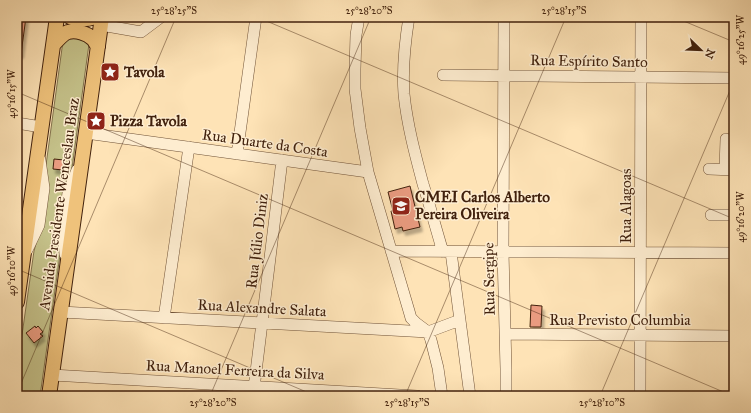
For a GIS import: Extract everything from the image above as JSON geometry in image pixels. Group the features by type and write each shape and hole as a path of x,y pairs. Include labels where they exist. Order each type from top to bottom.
{"main road":[{"name":"Avenida Presidente Wenceslau Braz","path":"17,302 57,17"},
{"path":"70,17 78,20 100,20"},
{"name":"Avenida Presidente Wenceslau Braz","path":"49,396 98,47 100,20"},
{"path":"53,45 62,36 69,32 77,32 86,33 92,38 98,47"}],"street":[{"path":"100,20 142,32 161,17"},
{"path":"237,154 256,17"},
{"path":"358,17 355,52 355,90 368,172 409,312 416,323 428,332 438,368 442,396"},
{"path":"409,17 404,71 406,114 415,155 447,252 460,320 470,396"},
{"name":"Rua Sergipe","path":"504,17 503,252 506,396"},
{"name":"Rua Alagoas","path":"640,396 641,17"},
{"name":"Rua Espírito Santo","path":"443,75 734,78"},
{"path":"17,123 41,127"},
{"name":"Rua Duarte da Costa","path":"86,133 368,172"},
{"path":"710,169 729,170 726,139"},
{"path":"164,318 189,147"},
{"name":"Rua Júlio Diniz","path":"254,391 282,160"},
{"path":"711,215 734,215"},
{"path":"391,251 734,253"},
{"name":"Rua Alexandre Salata","path":"61,312 428,332 460,320"},
{"name":"Rua Previsto Columbia","path":"505,334 734,336"},
{"name":"Rua Manoel Ferreira da Silva","path":"52,375 254,391 417,396"}],"shaded area":[{"path":"66,37 82,37 89,44 72,168 64,191 59,229 60,255 40,396 17,396 17,370 34,251 41,226 46,165 63,41"}],"building":[{"path":"17,17 26,17 21,54 17,54"},
{"path":"54,159 64,160 63,170 53,169"},
{"path":"410,186 420,227 403,231 402,227 395,229 391,211 393,211 388,192"},
{"path":"531,305 542,306 541,327 530,327"},
{"path":"35,326 36,328 38,326 43,332 40,334 43,336 34,343 26,333"}],"place":[{"name":"Tavola","path":"110,72"},
{"name":"Pizza Tavola","path":"96,121"},
{"name":"CMEI Carlos Alberto Pereira Oliveira","path":"401,206"}]}
